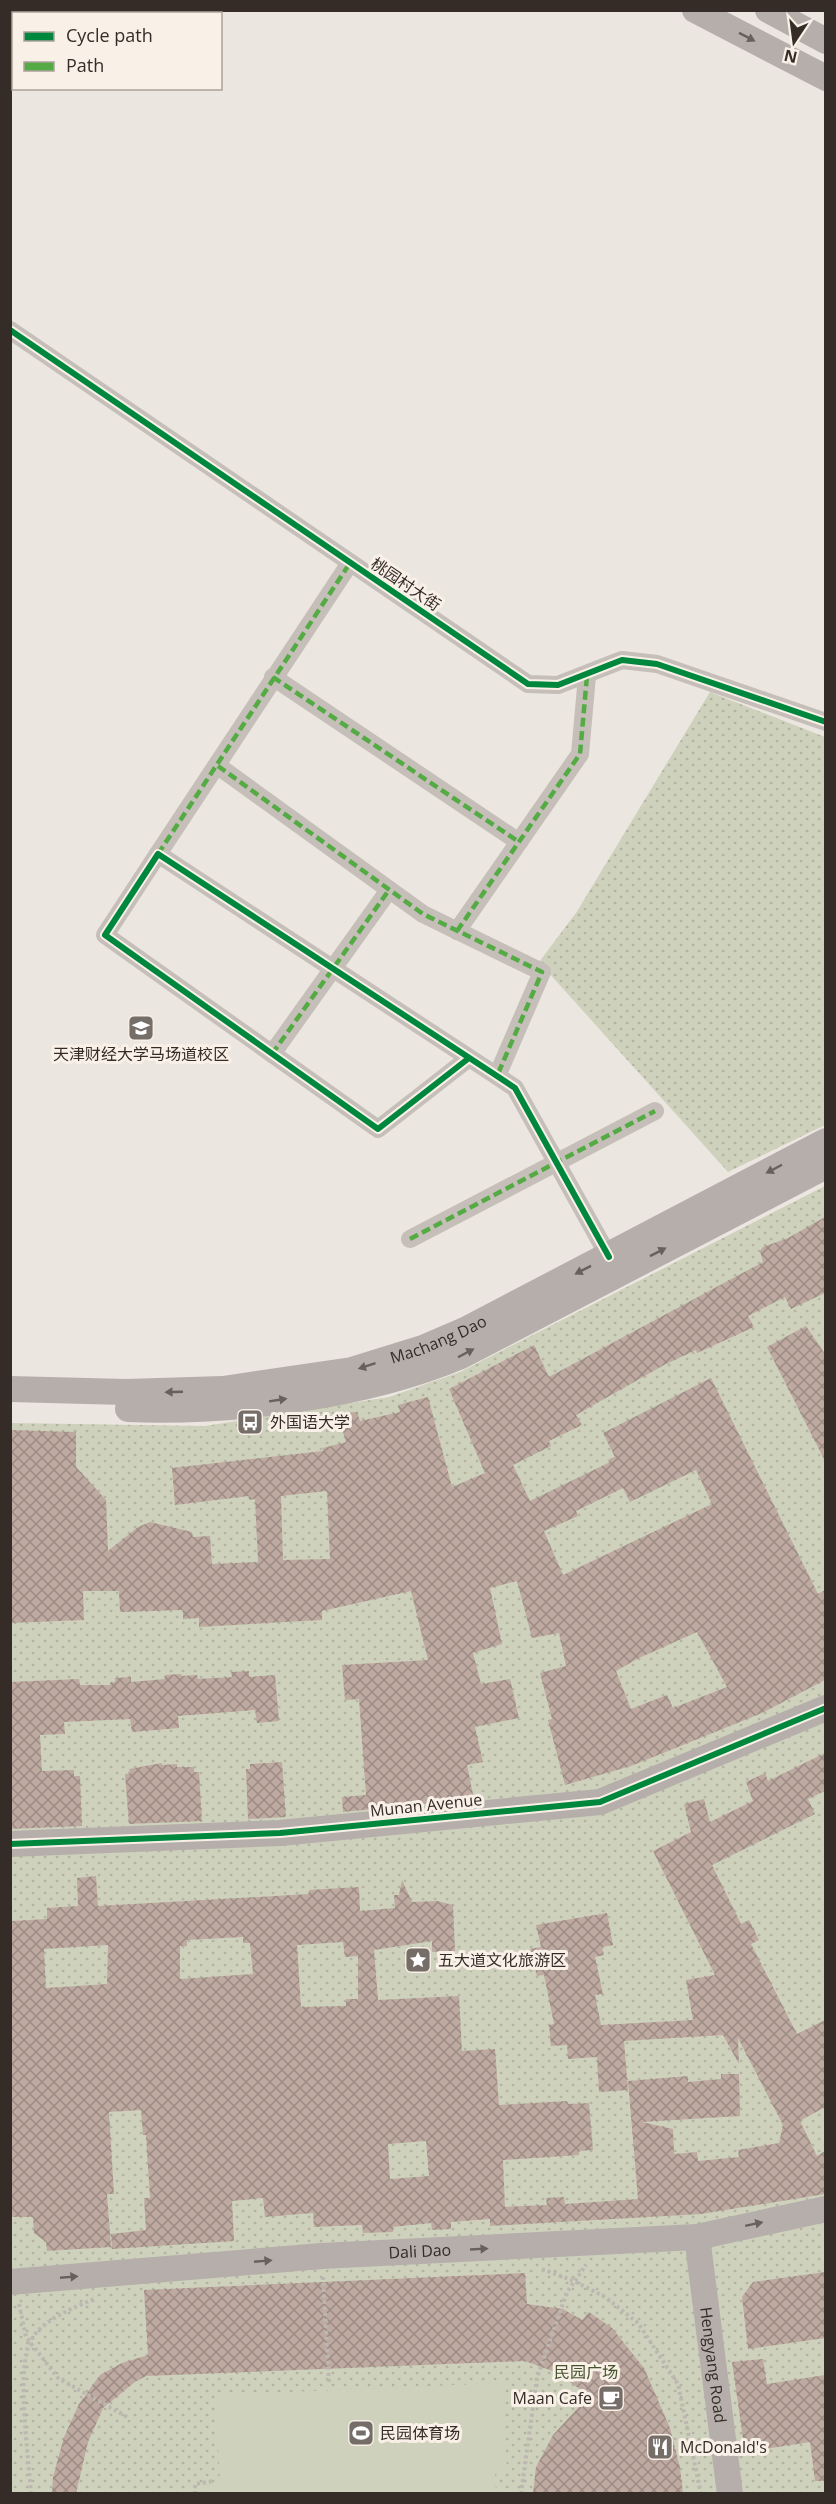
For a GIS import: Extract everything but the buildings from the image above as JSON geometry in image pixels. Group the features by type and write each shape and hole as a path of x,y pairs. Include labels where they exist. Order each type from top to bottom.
{"main road":[{"path":"695,10 825,78"},
{"path":"768,10 825,40"},
{"name":"Machang Dao","path":"10,1389 173,1392 223,1389 352,1370 423,1348 465,1330 609,1257 825,1141"},
{"name":"Machang Dao","path":"10,1405 165,1410 245,1406 377,1384 411,1376 461,1356 825,1166"},
{"name":"Munan Avenue","path":"10,1844 280,1833 600,1802 825,1708"},
{"name":"Dali Dao","path":"12,2282 322,2256 697,2237 825,2209"},
{"name":"Hengyang Road","path":"697,2237 730,2493"}],"street":[{"name":"桃园村大街","path":"10,330 528,684 558,685 587,676 622,660 657,664 825,722"},
{"path":"350,563 105,935 378,1129 469,1058"},
{"path":"457,931 580,754 587,676"},
{"path":"273,677 519,842"},
{"path":"218,766 423,914 542,972 497,1076"},
{"path":"158,854 515,1088 609,1257"},
{"path":"272,1054 389,890"},
{"path":"410,1239 655,1111"}],"path":[{"path":"520,2493 537,2378 567,2292 603,2243"},
{"path":"322,2256 329,2382"},
{"path":"534,2266 574,2281 605,2297 638,2323 678,2384 701,2493"},
{"path":"12,2282 26,2337 58,2378 127,2417"},
{"path":"31,2493 24,2377 30,2342 57,2315 96,2299"},
{"path":"195,2493 195,2484 214,2481"}],"green space":[{"path":"710,692 825,737 825,1125 728,1172 539,962 576,913"},
{"name":"五大道文化旅游区","path":"825,1186 825,2493 11,2494 11,1423 205,1426 389,1397 460,1372"},
{"name":"民园体育场","path":"503,2383 507,2471 495,2471 496,2493 203,2493 202,2486 220,2485 216,2395"}],"marked path":[{"path":"158,854 350,563"},
{"path":"457,931 580,754 587,676"},
{"path":"273,677 519,842"},
{"path":"218,766 423,914 542,972 497,1076"},
{"path":"272,1054 389,890"},
{"path":"410,1239 655,1111"}],"cycle path":[{"path":"10,330 528,684 558,685 622,660 657,664 826,722"},
{"path":"469,1058 378,1129 105,935 158,854 515,1088 609,1257"},
{"path":"10,1844 280,1833 600,1802 826,1708"}],"place":[{"name":"天津财经大学马场道校区","path":"141,1028"},
{"name":"外国语大学","path":"250,1422"},
{"name":"五大道文化旅游区","path":"418,1960"},
{"name":"Maan Cafe","path":"611,2398"},
{"name":"民园体育场","path":"361,2433"},
{"name":"McDonald's","path":"660,2447"}],"park label":[{"name":"民园广场","path":"586,2372"}]}
